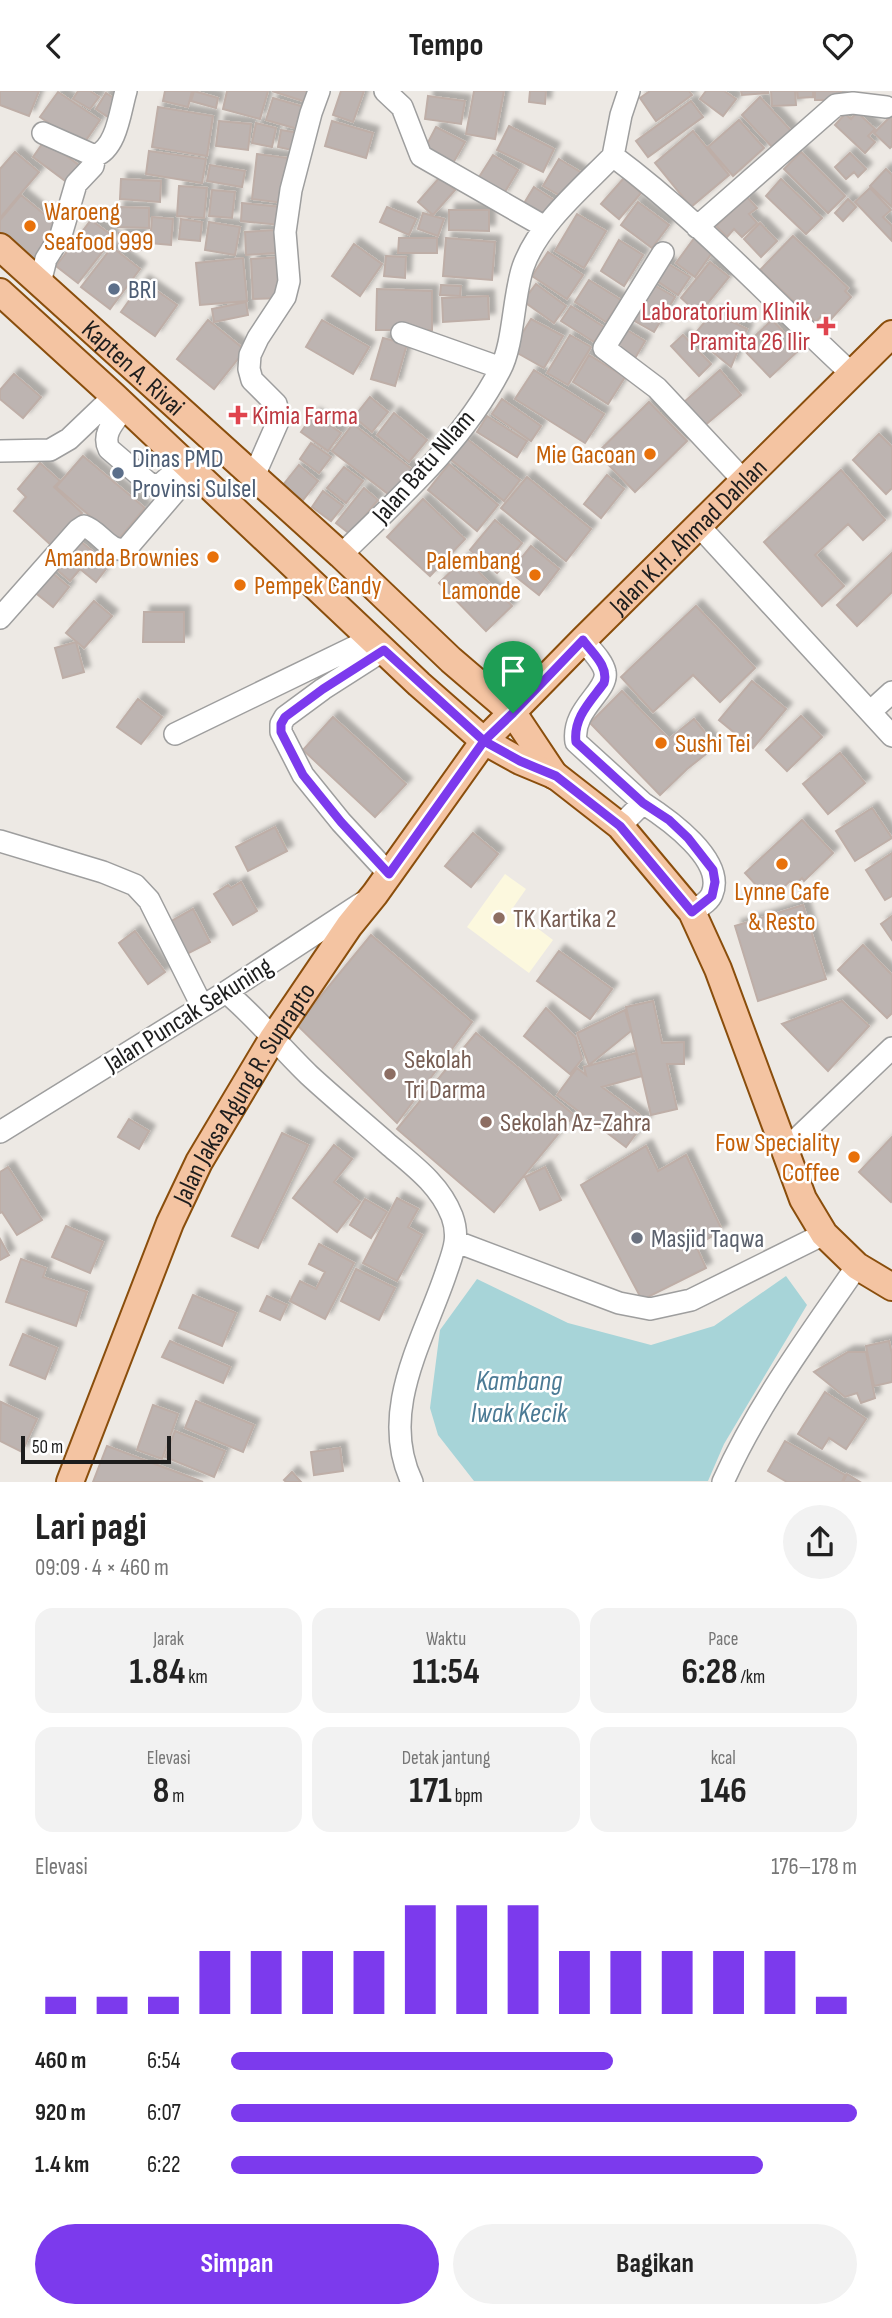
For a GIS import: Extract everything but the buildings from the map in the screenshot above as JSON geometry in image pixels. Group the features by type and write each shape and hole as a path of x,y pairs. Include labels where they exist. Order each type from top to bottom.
{"main road":[{"name":"Kapten A. Rivai","path":"0,247 513,713 556,776"},
{"name":"Kapten A. Rivai","path":"0,292 419,684 484,741 520,761 556,776"},
{"name":"Jalan K.H. Ahmad Dahlan","path":"484,741 892,334"},
{"name":"Jalan Jaksa Agung R. Suprapto","path":"70,1482 170,1223 199,1162 273,1038 342,937 484,741"},
{"path":"556,776 620,826 692,912 718,969 803,1199 824,1234 857,1266 892,1287"}],"street":[{"path":"43,133 95,156 103,153 110,145 126,91"},
{"path":"254,476 280,417 275,404 252,380 249,369 250,355 285,297 289,269 285,232 291,190 310,113 319,91"},
{"path":"385,91 402,107 421,156 545,227"},
{"path":"629,91 613,156 640,176 697,227 852,374"},
{"path":"697,227 836,105 853,103 887,107"},
{"path":"40,283 46,259 61,235 76,184 93,166 95,156"},
{"name":"Jalan Batu NIlam","path":"341,555 448,446 501,369 523,267 540,233 613,156"},
{"path":"663,254 604,348 657,388 744,481"},
{"path":"402,333 501,369"},
{"path":"0,451 50,450 120,402"},
{"path":"120,402 105,441 108,449 151,485 160,484 189,467"},
{"path":"0,618 84,526 115,550 127,548 189,467"},
{"path":"699,526 892,736"},
{"path":"583,640 602,665 606,676 604,683 579,717 575,731 576,742 643,803 669,820 688,838 713,870 715,882 712,896 692,912"},
{"path":"175,734 378,644"},
{"path":"378,644 285,717 281,732 303,775 341,822 382,884"},
{"path":"870,712 892,692"},
{"path":"620,826 643,803"},
{"path":"0,841 103,872 135,885 149,900 202,1006"},
{"name":"Jalan Puncak Sekuning","path":"0,1132 226,992 382,884"},
{"path":"226,992 310,1075 424,1174 441,1196 452,1217 457,1242 412,1360 400,1414 404,1465 412,1482"},
{"path":"784,1151 892,1048"},
{"path":"457,1242 619,1303 650,1309 691,1300 824,1234"},
{"path":"723,1482 738,1447 794,1354 857,1266"}],"shaded area":[{"name":"TK Kartika 2","path":"505,874 526,889 512,909 553,940 529,973 467,927"}],"water":[{"name":"Kambang Iwak Kecik","path":"786,1276 807,1305 724,1444 708,1481 474,1481 438,1435 430,1408 440,1330 477,1279 568,1323 651,1345 714,1326"}],"place":[{"name":"Waroeng Seafood 999","path":"30,226"},
{"name":"BRI","path":"114,289"},
{"name":"Laboratorium Klinik Pramita 26 Ilir","path":"826,326"},
{"name":"Kimia Farma","path":"238,415"},
{"name":"Mie Gacoan","path":"650,454"},
{"name":"Dinas PMD Provinsi Sulsel","path":"118,473"},
{"name":"Amanda Brownies","path":"213,557"},
{"name":"Palembang Lamonde","path":"535,575"},
{"name":"Pempek Candy","path":"240,585"},
{"name":"Sushi Tei","path":"661,743"},
{"name":"Lynne Cafe & Resto","path":"782,864"},
{"name":"TK Kartika 2","path":"499,918"},
{"name":"Sekolah Tri Darma","path":"390,1074"},
{"name":"Sekolah Az-Zahra","path":"486,1122"},
{"name":"Fow Speciality Coffee","path":"854,1157"},
{"name":"Masjid Taqwa","path":"637,1238"}],"route":[{"path":"513,713 484,741 384,650 285,717 281,732 303,775 341,822 389,874 484,741 520,761 556,776 620,826 692,912 712,896 715,882 713,870 688,838 669,820 643,803 576,742 575,731 579,717 604,683 606,676 602,665 583,640 513,713"}]}
